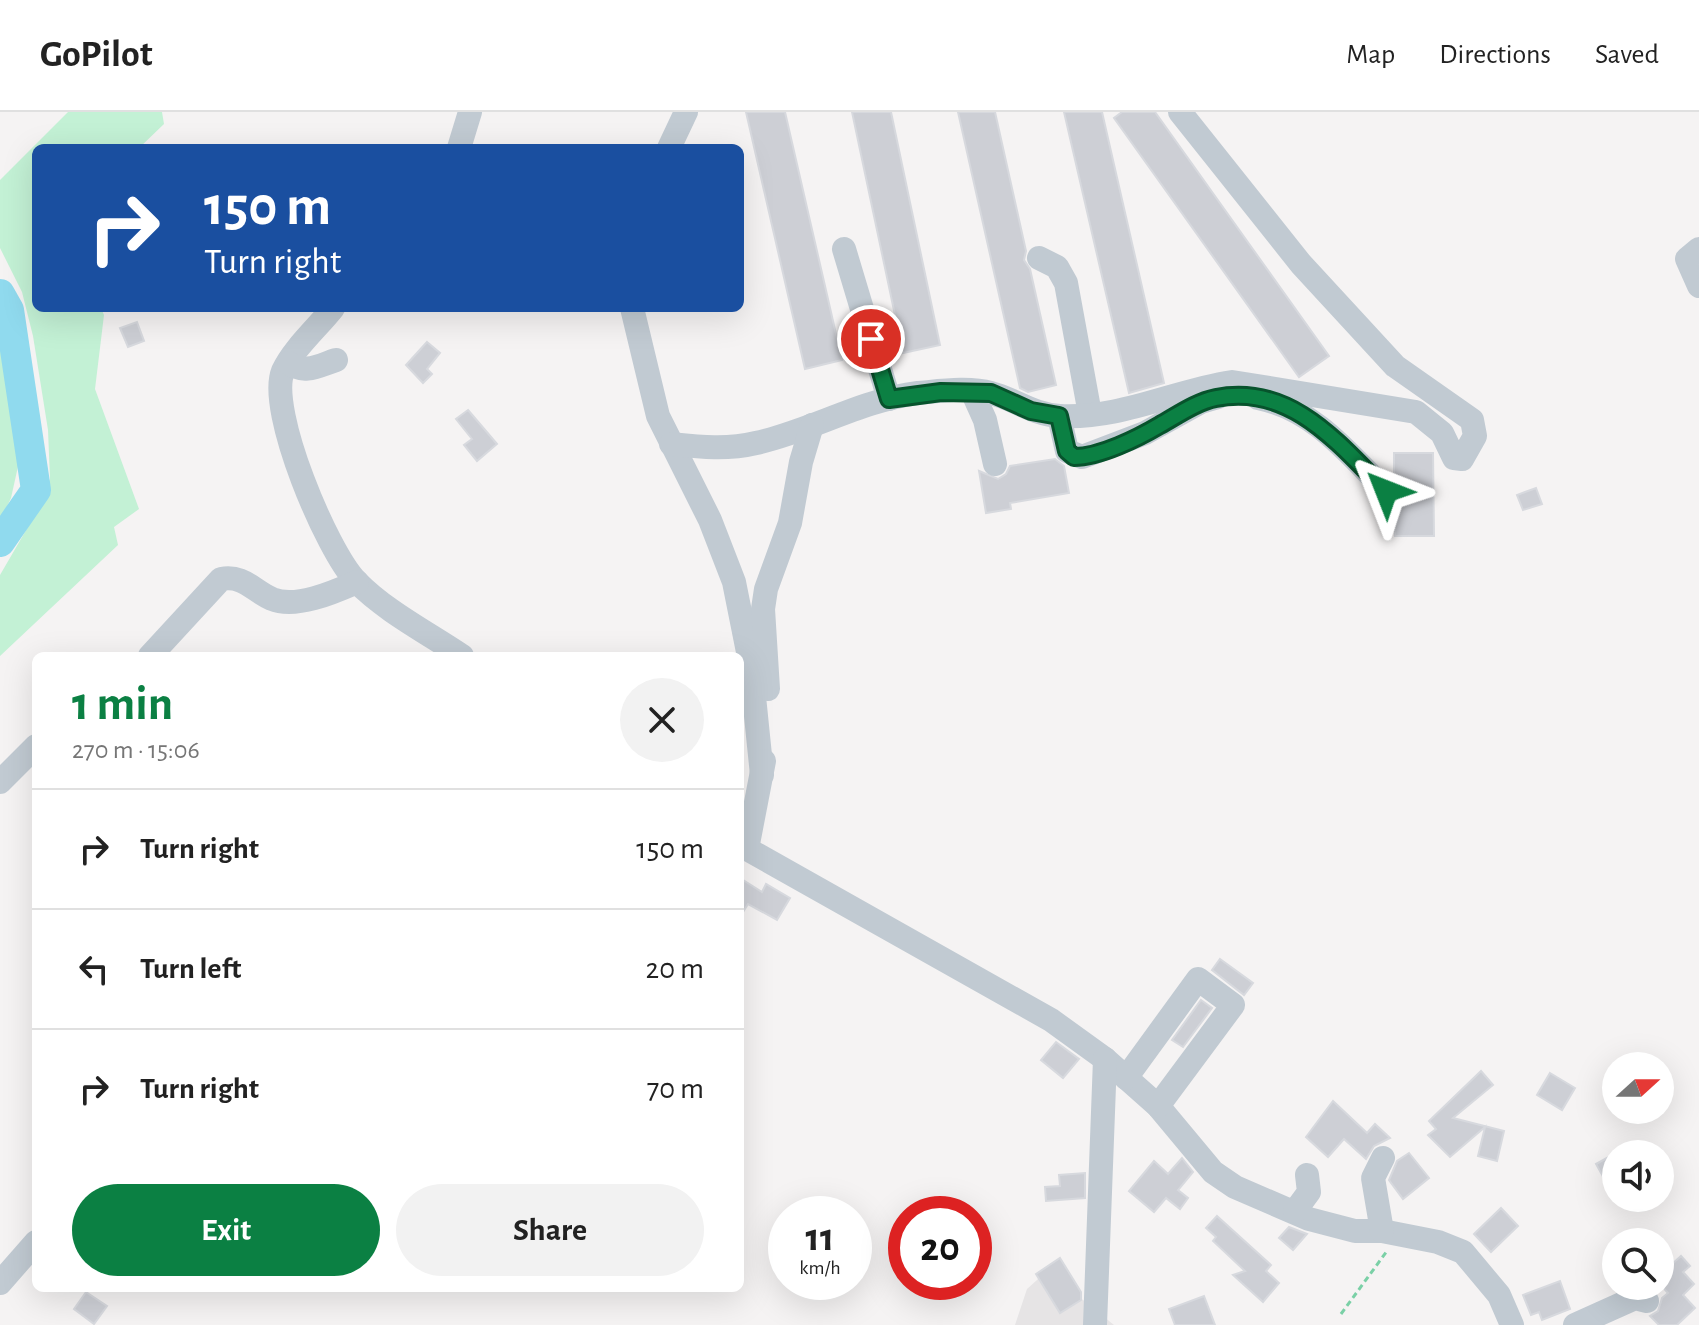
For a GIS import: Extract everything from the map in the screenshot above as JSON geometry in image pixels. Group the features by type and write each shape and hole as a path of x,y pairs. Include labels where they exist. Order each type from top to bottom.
{"street":[{"path":"460,144 470,112"},
{"path":"671,144 686,112"},
{"path":"671,444 712,449 757,443 889,399 916,394 991,393 1031,411 1059,416 1132,410 1232,382 1416,412 1442,433 1457,460 1468,454 1475,436 1472,420 1395,366 1301,264 1180,112"},
{"path":"844,249 889,399"},
{"path":"1699,249 1687,259 1699,286"},
{"path":"1039,258 1057,267 1066,283 1090,414"},
{"path":"330,312 289,363 280,382 284,424 336,556 357,582 456,652"},
{"path":"633,312 658,416 710,520 734,582 751,667 762,775"},
{"path":"289,363 297,369 308,369 336,360"},
{"path":"972,391 985,420 995,464"},
{"path":"1059,416 1067,451 1082,457 1145,433 1216,398 1243,395 1271,401 1295,408 1324,429 1386,491"},
{"path":"811,424 790,523 766,589 763,609 768,727 762,775 744,847 1051,1020 1105,1059 1158,1106 1213,1172 1235,1187 1309,1219 1355,1231 1391,1233 1438,1242 1463,1252 1499,1295 1512,1325"},
{"path":"154,652 221,579 242,579 272,599 289,602 317,597 357,582"},
{"path":"0,782 32,750"},
{"path":"1126,1078 1198,979 1233,1005 1158,1106"},
{"path":"1156,1036 1192,1060"},
{"path":"1095,1325 1105,1059"},
{"path":"1383,1158 1373,1178 1391,1233"},
{"path":"1295,1211 1309,1192 1307,1175"},
{"path":"0,1283 32,1247"},
{"path":"1575,1325 1635,1298 1647,1301"}],"path":[{"path":"1341,1314 1391,1233"}],"shaded area":[{"path":"1047,1271 1114,1325 1015,1325 1027,1289"}],"green space":[{"path":"68,112 162,112 164,124 143,144 36,144"},
{"path":"32,148 32,312 103,312 95,389 139,509 114,527 118,545 0,656 0,575 32,520 50,479 48,430 33,336 22,292 0,248 0,180"},
{"path":"0,327 19,462 11,498 0,521"}],"building":[{"path":"746,112 785,112 842,360 805,369"},
{"path":"852,112 891,112 940,345 903,353"},
{"path":"958,112 995,112 1026,251 1024,260 1030,269 1056,385 1028,392 1020,388"},
{"path":"1064,112 1102,112 1164,383 1129,393"},
{"path":"1122,112 1155,112 1329,356 1299,377 1114,118"},
{"path":"137,322 144,341 128,347 120,328"},
{"path":"427,342 440,353 427,369 432,374 423,383 406,365"},
{"path":"468,410 497,444 477,461 464,445 472,439 456,419"},
{"path":"1394,453 1433,453 1434,536 1395,536 1394,503 1401,488 1394,478"},
{"path":"1055,459 1064,466 1069,493 1010,503 1011,509 986,513 979,471 998,479 1006,474 1010,466"},
{"path":"1536,488 1542,504 1523,510 1517,495"},
{"path":"744,881 762,892 766,884 790,898 777,920 748,904 744,910"},
{"path":"1220,959 1253,983 1244,995 1212,970"},
{"path":"1201,1000 1212,1008 1183,1047 1172,1040"},
{"path":"1056,1042 1079,1059 1063,1078 1041,1060"},
{"path":"1481,1071 1493,1085 1453,1118 1504,1131 1497,1161 1478,1156 1485,1127 1450,1157 1428,1135 1436,1129 1429,1121"},
{"path":"1550,1073 1575,1088 1562,1110 1537,1095"},
{"path":"1333,1101 1367,1133 1375,1124 1390,1138 1374,1146 1366,1159 1344,1139 1328,1157 1306,1137"},
{"path":"1409,1153 1429,1178 1403,1199 1389,1180 1397,1161"},
{"path":"1182,1158 1193,1172 1178,1190 1188,1198 1180,1209 1166,1198 1154,1212 1129,1191 1154,1161 1168,1174"},
{"path":"1602,1161 1602,1175 1596,1164"},
{"path":"1085,1173 1085,1198 1046,1201 1045,1187 1060,1186 1059,1175"},
{"path":"1501,1208 1518,1226 1491,1252 1474,1234"},
{"path":"1217,1216 1271,1265 1266,1271 1279,1283 1263,1302 1233,1275 1245,1271 1213,1241 1216,1237 1206,1228"},
{"path":"1289,1227 1307,1234 1293,1250 1279,1238"},
{"path":"1681,1256 1690,1266 1683,1272 1694,1284 1683,1295 1695,1308 1677,1325 1659,1325 1650,1316 1658,1311 1661,1300 1674,1300 1674,1262"},
{"path":"1060,1258 1081,1292 1081,1300 1060,1313 1036,1274"},
{"path":"1560,1281 1570,1309 1542,1320 1539,1312 1531,1315 1523,1295"},
{"path":"86,1292 107,1306 94,1324 74,1309"},
{"path":"1204,1296 1215,1325 1175,1325 1169,1309"}],"waterway":[{"path":"0,294 9,310 36,490 0,542"}],"route":[{"path":"871,339 889,399 941,392 991,393 1031,411 1059,416 1067,451 1074,457 1082,457 1145,433 1201,402 1243,395 1295,408 1310,418 1386,491"}]}
